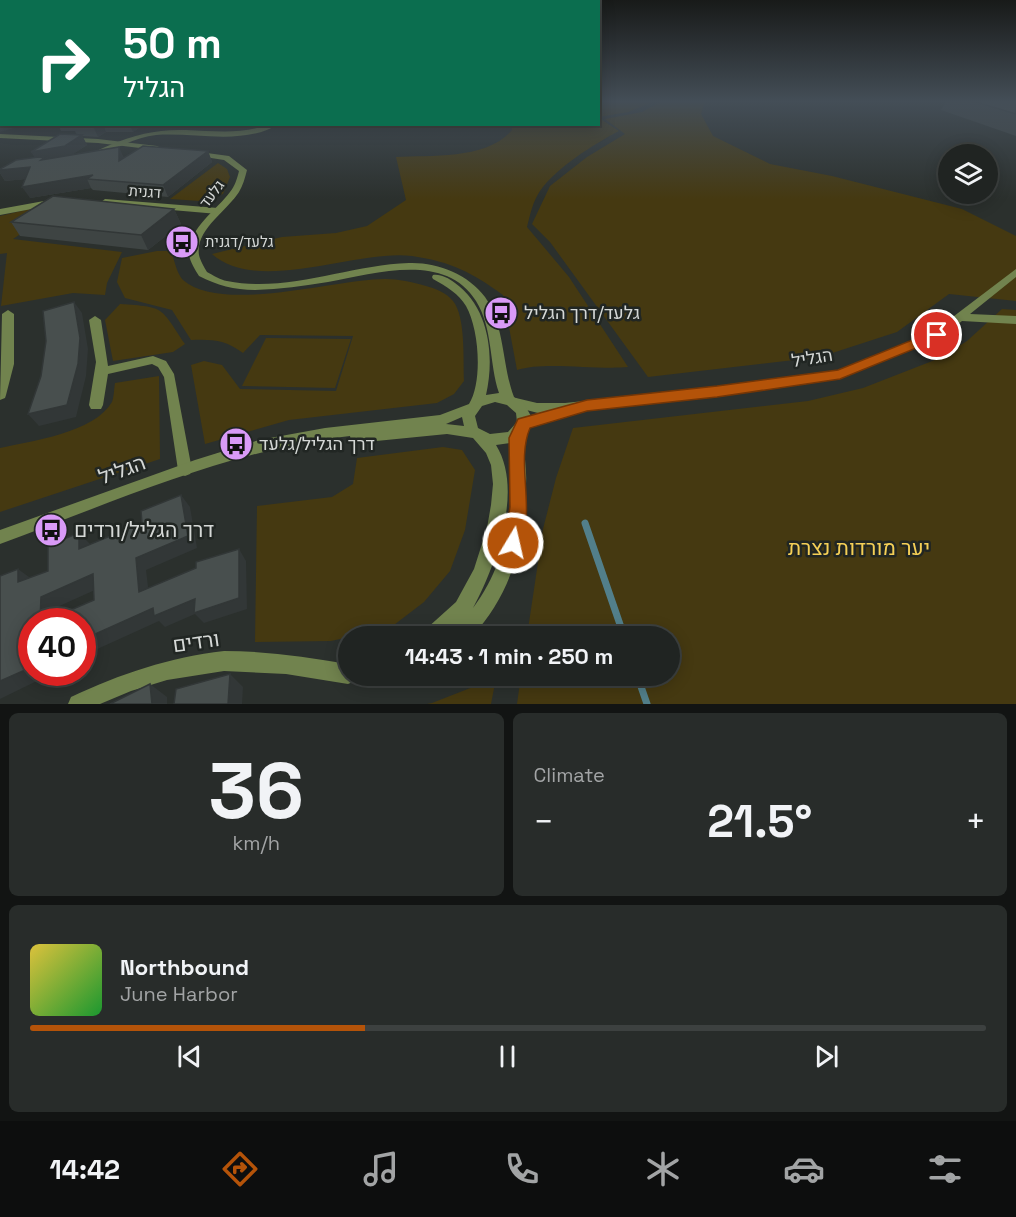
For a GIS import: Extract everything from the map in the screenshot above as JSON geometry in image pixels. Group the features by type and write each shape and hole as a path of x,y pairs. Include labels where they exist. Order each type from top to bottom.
{"street":[{"path":"87,156 137,135 147,134"},
{"path":"3,137 164,149"},
{"name":"גלעד","path":"187,152 226,158 243,171 240,183 202,231 194,249 196,266 212,281 225,285 266,287 392,267 422,267 441,271 471,286 486,308 500,380 512,401"},
{"path":"0,212 66,201"},
{"name":"דגנית","path":"97,202 218,211"},
{"name":"גלעד","path":"359,273 396,270 414,272 439,278 461,293 474,310 477,320 484,379 474,405"},
{"name":"הגליל","path":"512,401 537,408 587,405 717,392 840,374 937,335 1016,272"},
{"path":"0,394 8,364 8,314"},
{"path":"960,316 1016,320"},
{"path":"95,320 104,357 96,405"},
{"path":"103,371 153,360 162,364 170,377 185,470"},
{"path":"443,626 464,606 479,580 489,552 500,481 493,451 468,424 474,405 495,397 512,401 524,416 517,438 519,507 510,557 501,582 486,608 469,626"},
{"name":"הגליל","path":"0,537 185,470 259,446 325,433 441,420 474,405"},
{"name":"הגליל","path":"522,427 587,405"},
{"path":"476,435 488,440 503,440 522,427"},
{"name":"הגליל","path":"259,446 447,429 476,435"},
{"name":"ורדים","path":"78,704 144,676 185,666 225,661 338,672"},
{"name":"ורדים","path":"327,670 338,668"}],"green space":[{"path":"508,134 614,134 576,157 547,182 535,199 527,227 569,277 628,367 541,366 517,370 503,295 471,274 439,261 412,256 389,256 308,268 255,271 232,266 212,254 282,237 336,233 367,226 406,200 396,157 458,154 488,147"},
{"path":"625,134 712,134 770,164 832,176 962,209 1016,236 1016,301 949,294 897,332 820,357 648,377 550,242 532,224 550,186 587,157"},
{"path":"218,163 227,169 230,177 223,194 200,201 170,199"},
{"path":"61,207 13,239 122,252 107,283 105,295 73,293 1,306 7,253 0,254 0,216 30,209"},
{"path":"157,251 171,251 183,280 201,290 224,294 251,295 385,279 429,287 447,296 457,308 463,340 464,381 454,394 437,403 289,420 205,444 191,365 204,361 222,365 240,389 336,391 353,336 260,335 243,353 231,345 218,341 191,340 172,310 125,298 117,282 122,258"},
{"path":"120,304 146,306 160,311 185,344 173,352 113,361 105,320"},
{"name":"יער מורדות נצרת","path":"1002,309 1016,310 1016,704 517,704 519,686 680,686 680,626 528,626 543,529 556,478 573,428 808,401 863,388 940,358 967,341"},
{"path":"266,338 351,339 335,388 242,386"},
{"path":"159,376 160,459 0,512 0,448 44,439 77,428 103,413 112,402 115,383"},
{"path":"443,447 462,450 475,470 465,530 450,571 424,602 393,626 338,626 338,639 331,641 255,642 257,506 332,497 353,484 357,458"},
{"path":"476,686 494,686 491,704 427,704"}],"building":[{"path":"60,134 82,135 65,146 31,152"},
{"path":"143,146 208,151 163,185 87,179 93,175 22,187 30,167 0,170 16,160 46,156 41,160 119,147 119,161"},
{"path":"53,196 174,209 141,235 11,222"},
{"path":"74,302 80,338 78,364 67,405 28,414 41,376 46,341 43,311"},
{"path":"181,495 188,536 136,558 139,592 196,568 196,562 239,549 239,598 194,613 195,599 154,616 153,608 96,634 96,608 75,608 94,600 93,574 41,597 41,608 18,608 18,673 0,681 0,576 18,569 18,582 48,571 48,545 79,533 79,549 142,523 141,511"},
{"path":"230,674 228,704 174,704 176,689"},
{"path":"150,684 152,704 110,704"}],"waterway":[{"path":"585,523 621,626"},
{"path":"641,686 647,704"}],"place":[{"name":"גלעד/דגנית","path":"182,242"},
{"name":"גלעד/דרך הגליל","path":"501,313"},
{"name":"דרך הגליל/גלעד","path":"236,444"},
{"name":"דרך הגליל/ורדים","path":"51,530"}],"route":[{"path":"513,543 519,507 517,438 524,423 587,405 717,392 840,374 937,335"}]}
